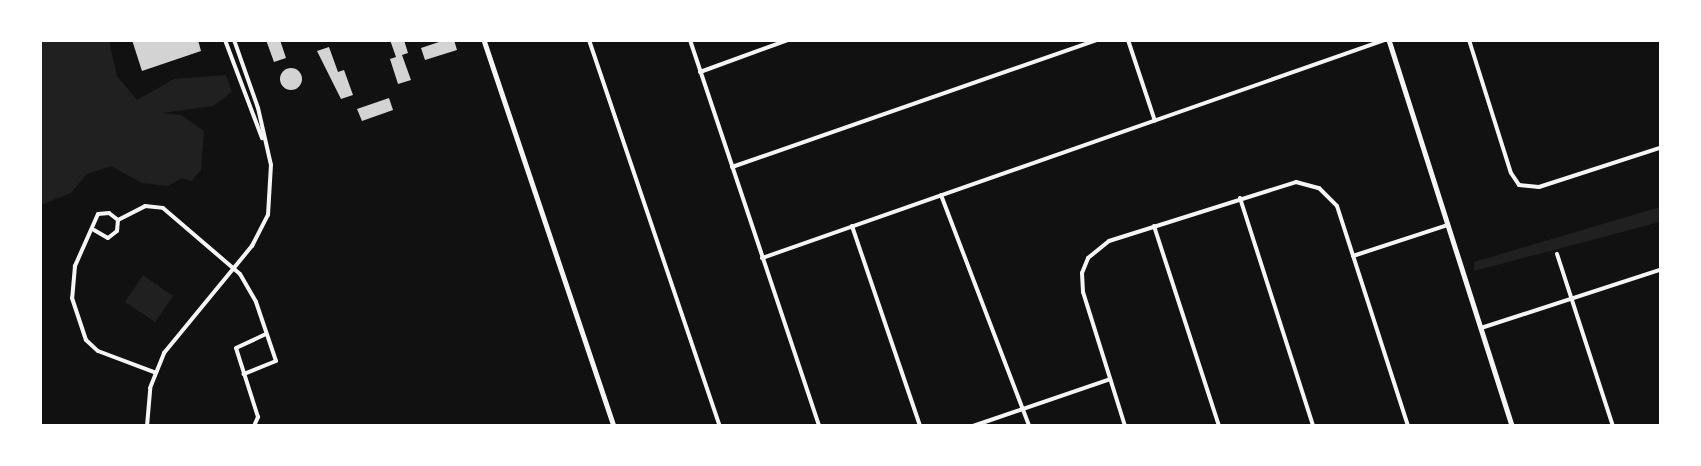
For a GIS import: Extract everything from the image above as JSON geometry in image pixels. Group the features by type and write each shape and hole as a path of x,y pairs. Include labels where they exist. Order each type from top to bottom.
{"street":[{"path":"225,40 265,144"},
{"path":"147,426 154,372 178,332 258,237 267,215 272,183 265,144 258,108 234,40"},
{"path":"484,40 614,426"},
{"path":"589,40 720,426"},
{"path":"690,40 819,426"},
{"path":"700,72 788,40"},
{"path":"732,167 1096,40"},
{"path":"1128,40 1155,121"},
{"path":"762,258 1387,40 1512,426"},
{"path":"1469,40 1511,173 1519,185 1539,187 1660,148"},
{"path":"1125,426 1081,283 1088,258 1104,243 1287,183 1305,183 1332,199 1343,224 1408,426"},
{"path":"941,195 1029,426"},
{"path":"1240,198 1313,426"},
{"path":"118,220 145,206 163,208 233,268 256,302 276,361 244,374"},
{"path":"118,220 110,213 98,214 94,230 83,245 70,285 86,340 98,351 154,372"},
{"path":"94,230 108,238 117,231 118,220"},
{"path":"1353,256 1448,225"},
{"path":"852,226 920,426"},
{"path":"1154,226 1219,426"},
{"path":"1557,254 1613,426"},
{"path":"1481,328 1660,270"},
{"path":"254,426 258,417 236,348 266,334"},
{"path":"973,426 1110,379"}],"shaded area":[{"path":"41,40 109,41 117,76 137,100 174,79 226,75 232,92 213,106 162,113 181,115 204,131 201,170 191,181 182,178 168,186 142,183 111,166 87,174 71,193 41,205"},
{"path":"1660,207 1660,222 1474,271 1474,262"},
{"path":"143,275 173,296 155,322 125,302"}],"building":[{"path":"132,40 198,40 201,51 142,71"},
{"path":"266,40 280,40 286,58 274,62"},
{"path":"390,40 404,40 408,53 402,55 411,80 398,84 390,59 396,57"},
{"path":"445,40 454,40 457,50 425,60 421,48"},
{"path":"329,47 338,72 344,70 353,95 341,99 317,51"},
{"path":"291,68 299,71 302,79 299,87 291,90 283,87 280,79 283,71"},
{"path":"389,98 393,110 362,121 357,109"}]}
